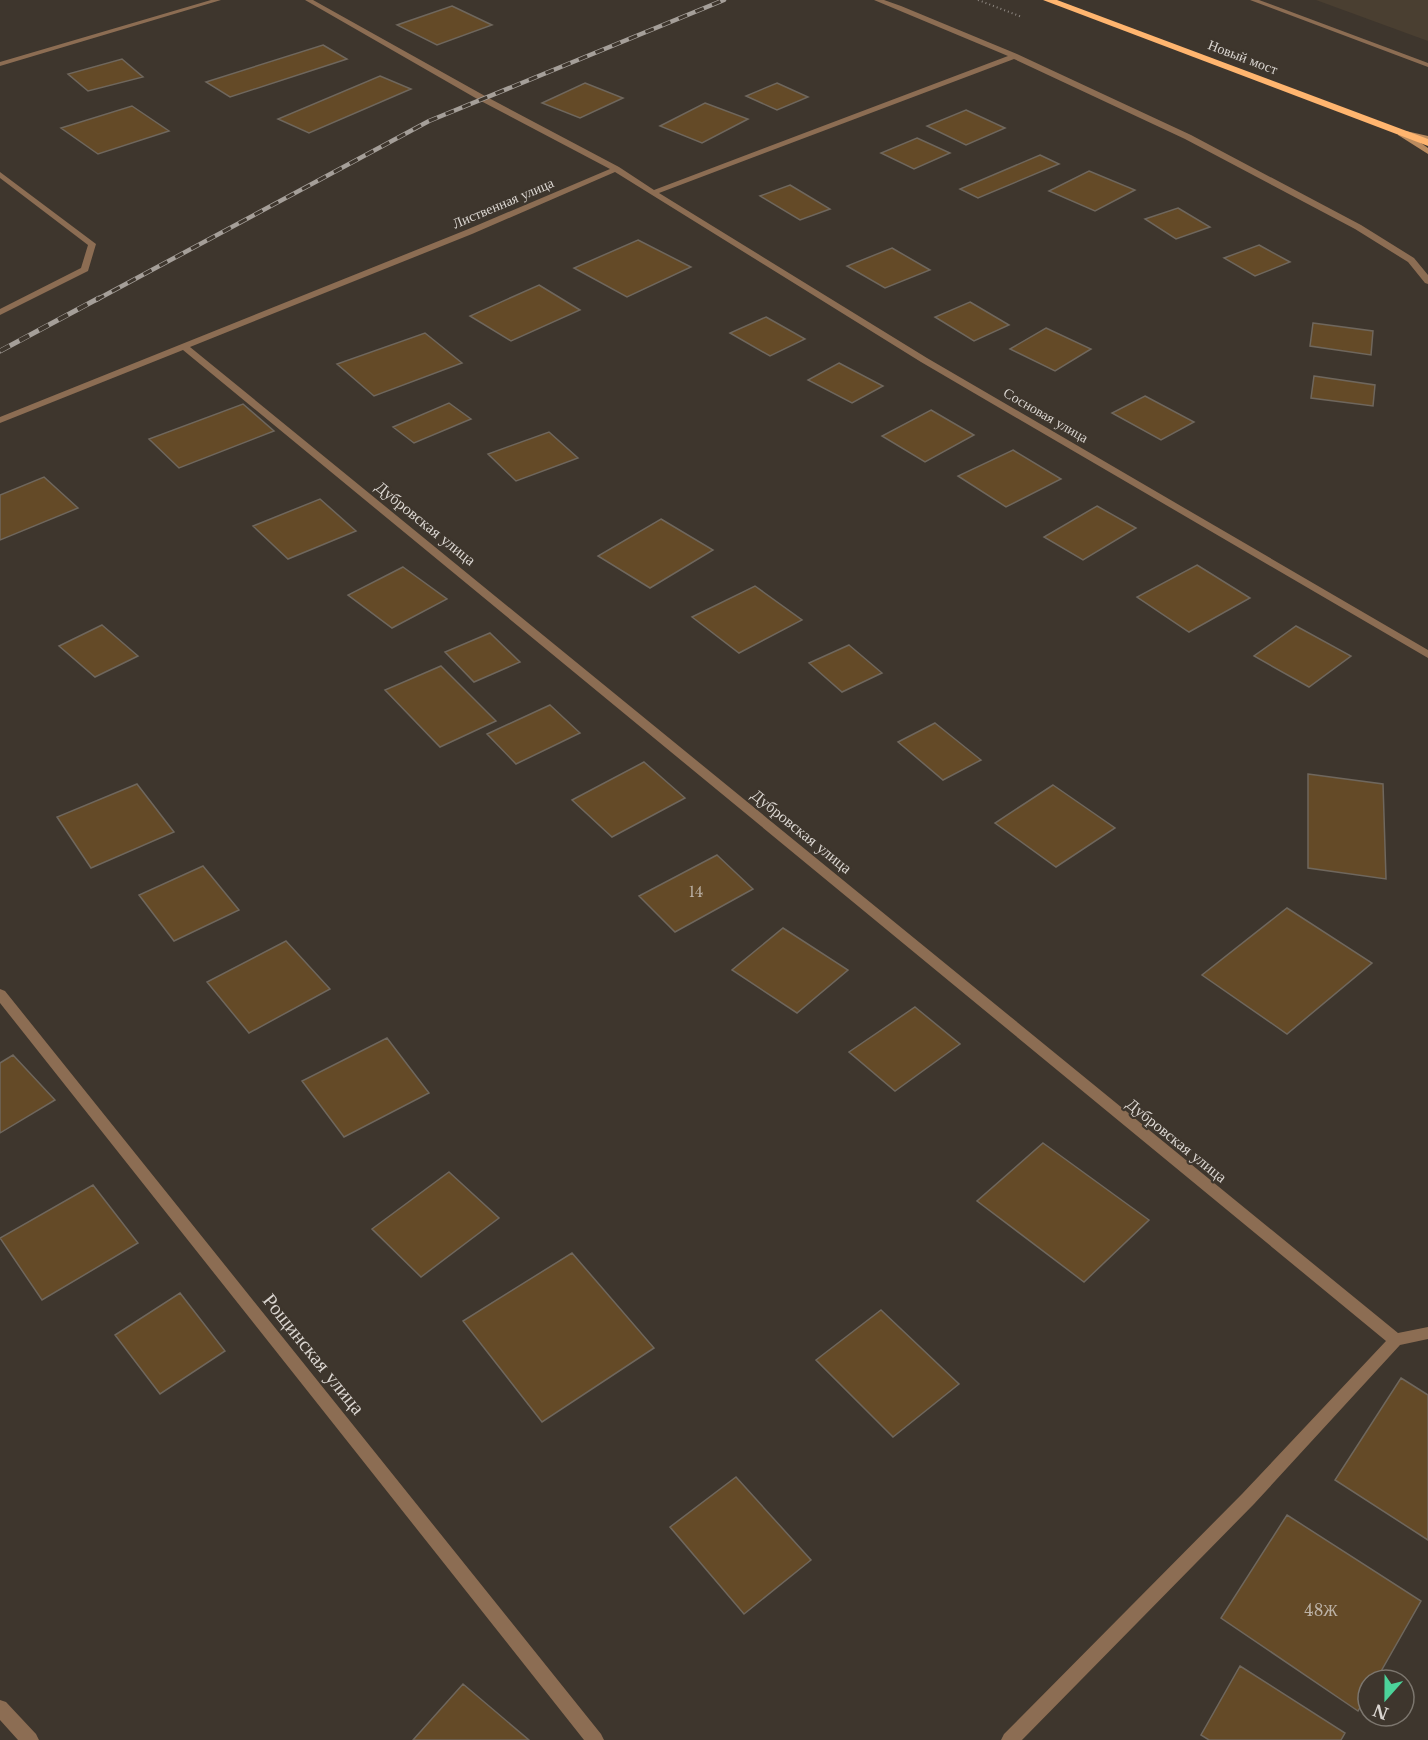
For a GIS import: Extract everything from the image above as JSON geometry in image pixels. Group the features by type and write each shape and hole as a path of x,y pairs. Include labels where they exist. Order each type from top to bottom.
{"highway":[{"name":"Новый мост","path":"1048,0 1428,143"}],"main road":[{"path":"1401,133 1428,138"},
{"path":"1401,133 1428,152"}],"street":[{"path":"0,64 218,0"},
{"path":"308,0 482,98 616,169 653,193 1014,56"},
{"path":"877,0 899,7 1014,56 1188,136 1358,227 1411,260 1428,281"},
{"path":"1253,0 1428,65"},
{"name":"Лиственная улица","path":"0,420 186,348 616,169"},
{"path":"0,174 92,244 85,269 0,312"},
{"name":"Сосновая улица","path":"653,193 924,360 1428,655"},
{"name":"Дубровская улица","path":"186,348 1396,1340"},
{"name":"Рощинская улица","path":"0,994 595,1740"},
{"path":"1010,1740 1248,1499 1396,1340 1428,1333"},
{"path":"0,1708 30,1740"}],"shaded area":[{"path":"1316,0 1428,0 1428,41"}],"building":[{"path":"452,6 492,25 437,45 397,25"},
{"path":"323,45 347,59 230,97 206,82"},
{"path":"122,59 143,77 88,91 68,74"},
{"path":"380,76 411,89 309,133 278,119"},
{"path":"585,83 623,98 580,118 542,103"},
{"path":"777,83 808,97 777,110 746,96"},
{"path":"705,103 748,119 702,143 660,126"},
{"path":"132,106 169,131 98,154 61,128"},
{"path":"966,110 1005,128 966,145 927,126"},
{"path":"917,138 950,153 914,169 881,153"},
{"path":"1040,155 1059,164 978,198 960,189"},
{"path":"1089,171 1135,190 1095,211 1049,191"},
{"path":"790,185 830,209 800,220 760,196"},
{"path":"1178,208 1210,227 1176,239 1145,219"},
{"path":"638,240 691,267 627,297 574,268"},
{"path":"1259,245 1290,262 1255,276 1224,258"},
{"path":"892,248 930,270 885,288 847,266"},
{"path":"539,285 580,310 511,341 470,316"},
{"path":"970,302 1009,325 974,341 935,317"},
{"path":"766,317 805,339 770,356 730,333"},
{"path":"1313,323 1373,331 1371,355 1310,346"},
{"path":"1046,328 1091,349 1055,371 1010,349"},
{"path":"425,333 462,363 374,396 337,364"},
{"path":"839,363 883,386 852,403 808,380"},
{"path":"1314,376 1375,385 1373,406 1311,398"},
{"path":"1145,396 1194,422 1161,440 1112,413"},
{"path":"449,403 471,419 414,443 393,427"},
{"path":"243,404 274,431 179,468 149,439"},
{"path":"931,410 974,435 925,462 882,436"},
{"path":"549,432 578,458 516,481 488,454"},
{"path":"1013,450 1061,479 1006,507 958,476"},
{"path":"44,477 78,508 0,540 0,495"},
{"path":"320,499 356,531 288,559 253,526"},
{"path":"1097,506 1136,528 1083,560 1044,537"},
{"path":"661,519 713,550 650,588 598,556"},
{"path":"1197,565 1250,598 1189,632 1137,597"},
{"path":"403,567 447,599 392,628 348,595"},
{"path":"755,586 802,620 739,653 692,617"},
{"path":"102,625 138,656 95,677 59,646"},
{"path":"1296,626 1351,656 1309,687 1254,656"},
{"path":"490,633 520,662 474,682 445,652"},
{"path":"849,645 882,673 842,692 809,663"},
{"path":"441,666 496,721 440,747 385,690"},
{"path":"550,705 580,733 516,764 487,734"},
{"path":"935,723 981,760 943,780 898,742"},
{"path":"644,762 685,798 612,837 572,800"},
{"path":"1308,774 1383,784 1386,879 1308,868"},
{"path":"137,784 174,832 91,868 57,817"},
{"path":"1053,785 1115,828 1056,867 995,823"},
{"path":"717,855 753,889 675,932 639,896"},
{"path":"203,866 239,910 174,941 139,895"},
{"path":"1287,908 1372,963 1287,1034 1202,975"},
{"path":"783,928 848,970 797,1013 732,970"},
{"path":"286,941 330,989 249,1033 207,982"},
{"path":"915,1007 960,1044 895,1091 849,1052"},
{"path":"387,1038 429,1093 344,1137 302,1081"},
{"path":"13,1055 55,1100 0,1133 0,1063"},
{"path":"1043,1143 1149,1220 1084,1282 977,1201"},
{"path":"449,1172 499,1218 421,1277 372,1229"},
{"path":"93,1185 138,1243 42,1300 0,1238"},
{"path":"572,1253 654,1348 542,1422 463,1321"},
{"path":"180,1293 225,1351 160,1394 115,1335"},
{"path":"881,1310 959,1384 893,1437 816,1360"},
{"path":"1401,1378 1428,1395 1428,1540 1335,1480"},
{"path":"736,1477 811,1560 744,1614 670,1527"},
{"path":"1287,1515 1421,1601 1383,1668 1356,1668 1356,1710 1221,1618"},
{"path":"1240,1666 1345,1733 1341,1740 1209,1740 1201,1735"},
{"path":"463,1684 529,1740 413,1740"}],"railway":[{"path":"96,300 429,121 724,0"},
{"path":"0,351 99,298"}]}
